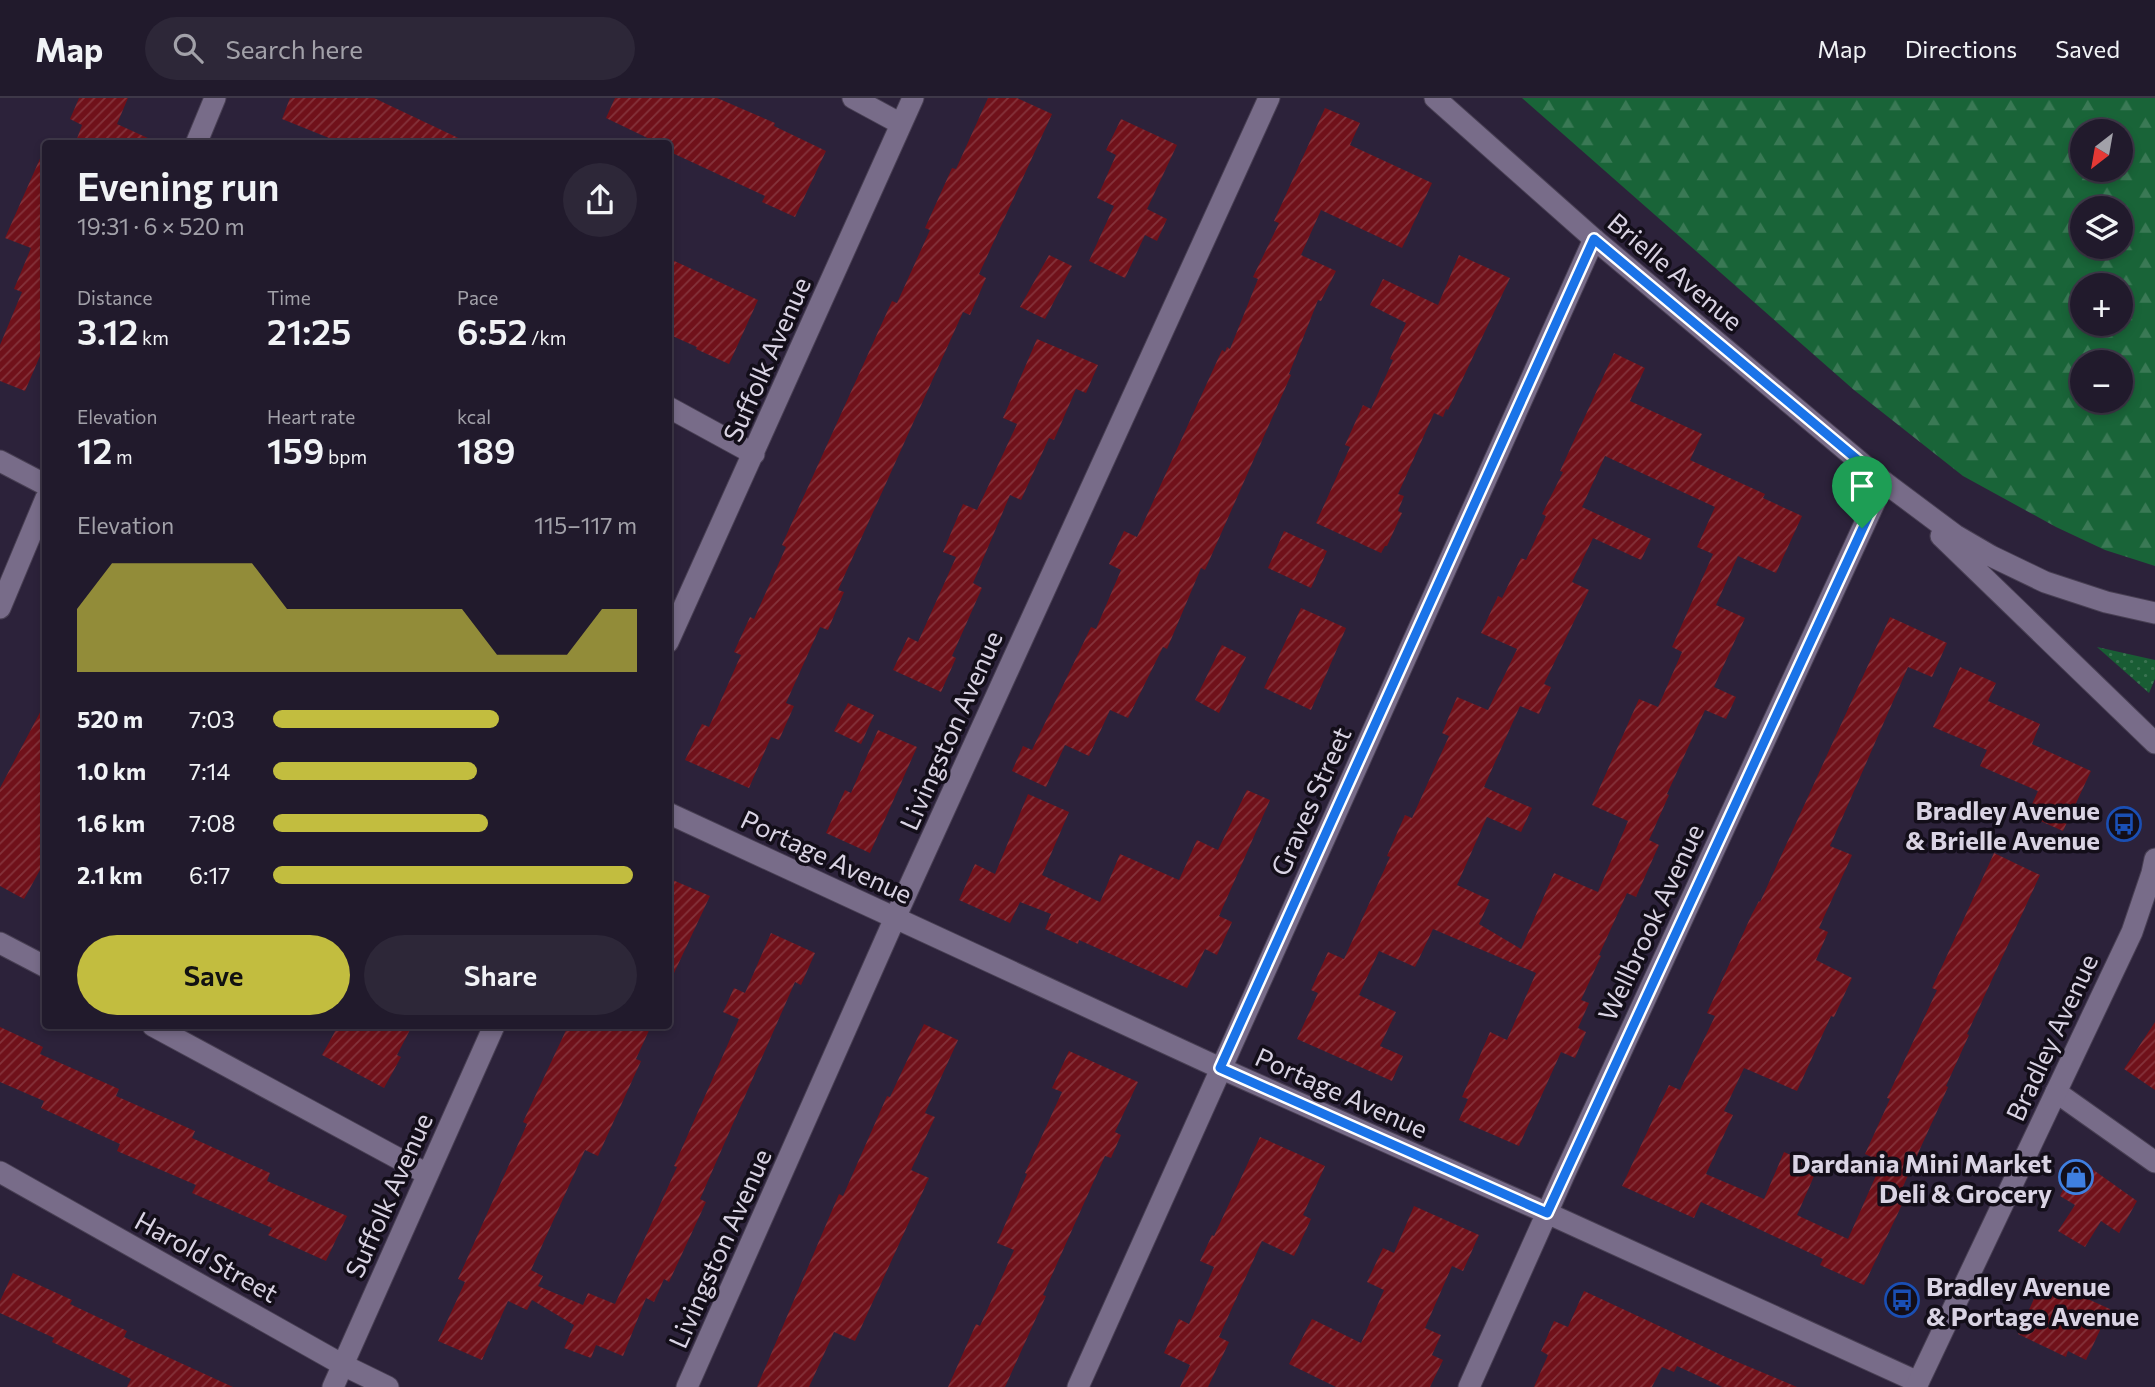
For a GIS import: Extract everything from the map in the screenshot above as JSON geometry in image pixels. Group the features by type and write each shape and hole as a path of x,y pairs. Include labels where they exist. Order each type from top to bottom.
{"street":[{"path":"198,140 215,98"},
{"path":"853,98 901,124"},
{"name":"Suffolk Avenue","path":"672,633 913,98"},
{"name":"Livingston Avenue","path":"687,1387 895,918 1269,98"},
{"name":"Brielle Avenue","path":"1435,98 1594,239 1884,482 1955,535 2045,582 2106,602 2155,613"},
{"name":"Graves Street","path":"1078,1387 1594,239"},
{"path":"672,409 754,454"},
{"path":"0,461 42,483"},
{"name":"Brielle Avenue","path":"1884,482 2155,743"},
{"name":"Wellbrook Avenue","path":"1469,1387 1884,482"},
{"path":"0,608 42,508"},
{"name":"Portage Avenue","path":"672,815 1220,1068 1547,1213 1917,1385"},
{"name":"Bradley Avenue","path":"1917,1385 2132,932 2155,859"},
{"path":"0,943 42,965"},
{"path":"159,1029 427,1174"},
{"name":"Suffolk Avenue","path":"333,1387 494,1029"},
{"path":"2056,1092 2155,1161"},
{"name":"Harold Street","path":"0,1172 343,1365 388,1387"}],"green space":[{"path":"1522,98 2155,98 2155,566 2105,550 2056,527 1963,476 1854,390"},
{"path":"2097,647 2155,660 2155,679 2149,693"}],"building":[{"path":"79,98 128,98 117,124 152,140 76,140 82,125 70,119"},
{"path":"290,98 374,98 463,140 334,140 282,119"},
{"path":"615,98 717,98 775,123 774,126 826,151 795,217 762,202 765,196 672,153 672,140 652,140 606,118"},
{"path":"988,98 1017,98 1052,114 979,274 986,278 970,315 963,312 838,590 844,592 828,630 820,627 786,703 794,706 779,740 771,737 749,788 685,760 702,724 709,727 741,655 734,652 750,617 754,619 786,547 782,545 798,509 892,301 897,303 930,230 925,228 952,168 956,169"},
{"path":"1325,108 1360,123 1350,145 1432,183 1402,248 1321,210 1301,255 1336,271 1321,301 1318,300 1289,374 1291,375 1205,570 1201,568 1167,649 1163,647 1128,718 1110,710 1089,756 1065,745 1046,787 1012,771 1023,746 1032,750 1091,627 1096,629 1121,570 1109,564 1124,531 1137,537 1222,350 1225,352 1227,347 1230,349 1258,279 1253,277 1279,223 1274,221"},
{"path":"1121,119 1177,145 1147,209 1167,219 1157,241 1145,235 1125,278 1089,261 1114,206 1097,198 1116,155 1106,150"},
{"path":"42,154 42,351 25,391 0,381 0,345 22,292 14,289 31,248 5,238"},
{"path":"1049,255 1072,266 1045,319 1020,307"},
{"path":"1459,255 1510,278 1448,410 1446,409 1443,417 1434,413 1398,494 1404,496 1398,511 1402,513 1381,553 1316,523 1350,447 1345,445 1363,405 1371,409 1406,323 1370,305 1383,279 1438,305"},
{"path":"672,260 758,300 729,364 696,349 697,347 672,336"},
{"path":"1037,339 1098,365 1086,393 1076,389 1054,440 1049,438 1021,500 1010,495 973,583 982,588 952,656 956,658 941,692 893,670 908,637 918,642 956,557 943,552 963,504 977,510 1017,424 1003,418"},
{"path":"1614,353 1645,368 1630,401 1702,434 1690,460 1765,494 1763,498 1802,516 1776,573 1738,556 1716,605 1745,618 1714,687 1736,697 1726,719 1705,710 1649,840 1659,845 1636,897 1627,893 1581,1000 1589,1003 1578,1028 1586,1032 1575,1058 1561,1052 1519,1146 1459,1120 1468,1099 1462,1097 1490,1032 1507,1040 1536,973 1433,929 1415,967 1379,951 1359,995 1396,1012 1380,1046 1403,1056 1392,1081 1297,1039 1318,993 1311,990 1328,952 1344,959 1390,857 1387,856 1405,815 1412,818 1449,736 1442,733 1457,697 1488,710 1517,649 1481,633 1498,596 1502,598 1521,558 1526,560 1546,516 1542,514 1563,472 1560,471","holes":["1605,456 1715,507 1697,547 1713,554 1672,647 1682,652 1658,707 1639,699 1592,805 1628,821 1598,892 1554,873 1521,949 1479,924 1490,900 1457,885 1487,817 1521,832 1532,808 1484,787 1520,706 1539,714 1551,687 1544,684 1589,590 1572,582 1593,538 1641,560 1651,539 1582,507"]},
{"path":"1284,531 1327,551 1311,588 1268,568"},
{"path":"1301,608 1346,628 1311,710 1264,688"},
{"path":"1890,617 1947,643 1932,677 1908,667 1830,846 1852,855 1819,928 1828,932 1816,960 1852,978 1834,1017 1831,1016 1797,1091 1744,1068 1724,1111 1733,1115 1706,1174 1764,1199 1784,1152 1818,1167 1797,1215 1848,1239 1882,1162 1865,1154 1890,1099 1887,1098 1937,990 1932,988 1994,853 2040,875 1967,1034 1969,1035 1946,1086 1948,1087 1901,1191 1907,1194 1864,1285 1820,1265 1823,1259 1701,1202 1694,1218 1622,1186 1669,1085 1680,1090 1715,1016 1707,1013"},
{"path":"1222,645 1246,657 1219,713 1195,700"},
{"path":"1960,667 1996,683 1988,701 2040,724 2032,744 2091,771 2063,831 2027,815 2038,791 1980,766 1987,750 1933,727"},
{"path":"848,703 874,715 861,744 834,731"},
{"path":"42,709 42,866 24,899 0,886 0,788"},
{"path":"878,730 917,747 870,853 826,833 845,790 851,793"},
{"path":"1247,790 1270,800 1219,916 1232,922 1217,955 1205,949 1187,988 1079,940 1078,944 1045,929 1051,914 1020,902 1010,923 959,900 975,864 995,874 1028,794 1069,812 1042,875 1100,902 1120,854 1179,880 1197,840 1218,850"},
{"path":"672,880 710,896 672,977"},
{"path":"771,933 815,953 801,985 795,982 700,1199 706,1202 669,1282 664,1279 654,1302 646,1298 623,1356 596,1345 591,1358 564,1348 574,1325 532,1300 527,1310 508,1301 482,1360 438,1341 465,1282 458,1279 527,1124 523,1122 567,1029 650,1029 636,1059 641,1061 598,1156 585,1150 531,1270 543,1276 538,1286 583,1305 588,1293 615,1304 677,1167 674,1166 739,1019 723,1012 734,988 745,993"},
{"path":"2155,1022 2155,1090 2124,1069"},
{"path":"924,1024 958,1040 925,1113 935,1117 911,1170 929,1178 855,1341 834,1332 809,1387 757,1387 839,1194 843,1196 887,1096 890,1097"},
{"path":"0,1027 43,1047 40,1054 119,1089 116,1096 195,1131 192,1138 270,1173 267,1181 347,1216 326,1261 268,1235 272,1228 192,1193 196,1185 117,1151 120,1144 41,1108 44,1101 0,1082"},
{"path":"336,1029 410,1029 397,1055 401,1057 384,1088 322,1055"},
{"path":"1069,1051 1138,1082 1115,1132 1121,1135 1111,1158 1105,1156 1005,1387 948,1387 976,1324 980,1326 1014,1250 997,1243 1062,1092 1052,1088"},
{"path":"1260,1137 1325,1166 1303,1215 1311,1219 1294,1256 1262,1241 1219,1337 1229,1342 1208,1387 1180,1387 1190,1365 1164,1353 1179,1319 1189,1324 1214,1267 1200,1261"},
{"path":"2078,1159 2137,1201 2119,1233 2101,1221 2085,1247 2058,1231 2075,1205 2060,1196"},
{"path":"1414,1206 1479,1235 1463,1271 1452,1266 1425,1328 1441,1335 1432,1355 1443,1360 1430,1387 1336,1387 1289,1364 1312,1319 1361,1343 1384,1290 1367,1282 1383,1248 1394,1253"},
{"path":"13,1273 72,1300 70,1304 127,1331 124,1337 233,1387 127,1387 131,1379 52,1342 54,1338 0,1313 0,1301"},
{"path":"2043,1279 2110,1309 2086,1360 2068,1351 2066,1357 2018,1334"},
{"path":"1584,1291 1797,1387 1722,1387 1677,1366 1674,1372 1662,1367 1652,1387 1534,1387 1548,1355 1541,1351 1554,1321 1568,1327"}],"place":[{"name":"Bradley Avenue & Brielle Avenue","path":"2124,824"},
{"name":"Dardania Mini Market Deli & Grocery","path":"2076,1177"},
{"name":"Bradley Avenue & Portage Avenue","path":"1902,1300"}],"route":[{"path":"1594,239 1884,482 1862,528 1547,1213 1220,1068 1594,239"}]}
